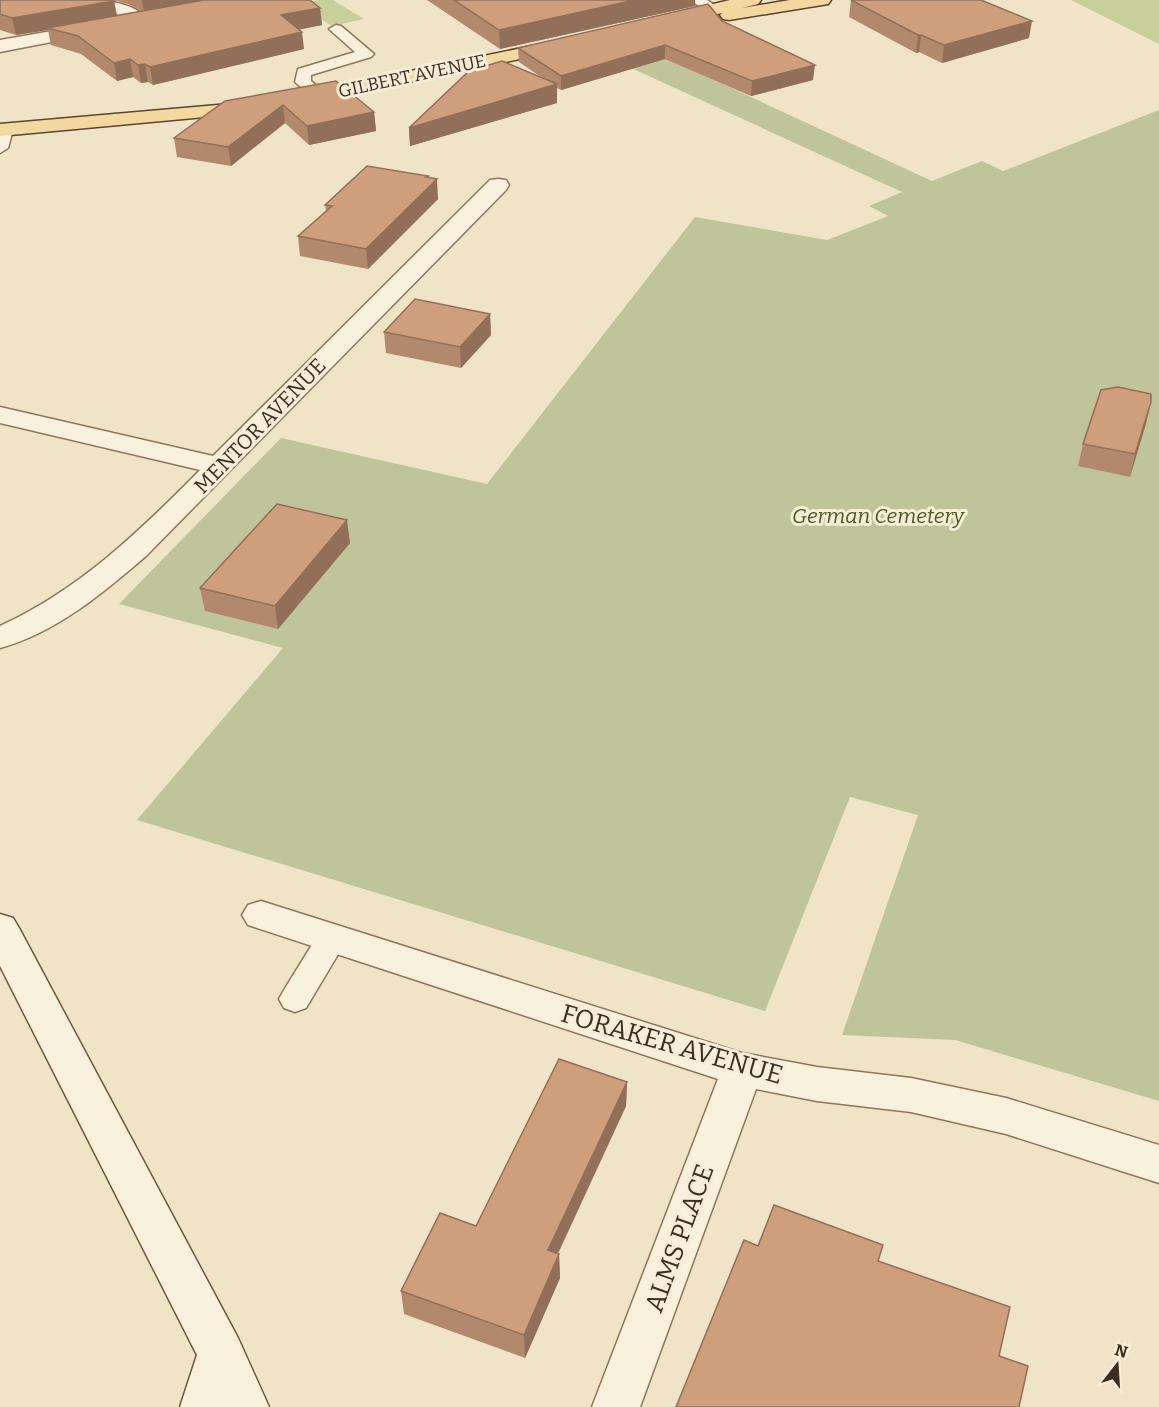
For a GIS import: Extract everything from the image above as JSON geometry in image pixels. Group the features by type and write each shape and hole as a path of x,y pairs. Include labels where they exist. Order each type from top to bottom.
{"main road":[{"path":"752,0 655,25 822,0"},
{"name":"GILBERT AVENUE","path":"2,136 224,112 280,103 577,41"}],"street":[{"path":"84,0 121,10 139,20"},
{"path":"0,46 161,17"},
{"name":"MENTOR AVENUE","path":"0,638 68,604 113,572 498,185"},
{"path":"0,415 219,466"},
{"name":"FORAKER AVENUE","path":"261,915 741,1070 817,1084 911,1095 1006,1116 1159,1164"},
{"path":"0,928 221,1354 245,1407"},
{"name":"ALMS PLACE","path":"616,1407 741,1070"},
{"path":"204,1407 221,1354"}],"lane":[{"path":"697,0 713,9"},
{"path":"319,95 303,82 303,72 366,54 336,29"},
{"path":"295,999 332,938"}],"green space":[{"path":"333,0 364,19 332,26 297,4"},
{"path":"1071,0 1159,0 1159,44"},
{"name":"German Cemetery","path":"643,47 932,181 982,161 1003,171 1159,110 1159,1101 955,1040 842,1035 918,815 850,797 765,1011 137,820 283,648 119,604 281,438 487,484 695,217 827,240 888,216 869,206 902,192 605,56"}],"building":[{"path":"0,0 114,1 12,18 0,14"},
{"path":"204,0 310,0 320,8 281,15 302,32 150,67 145,64 138,65 130,59 114,63 78,36 47,28"},
{"path":"454,0 635,0 499,30"},
{"path":"851,0 981,0 1032,21 944,45 918,35"},
{"path":"708,4 722,21 815,65 752,81 665,45 561,76 518,48"},
{"path":"502,61 557,84 409,128 469,71"},
{"path":"336,81 374,112 307,126 283,105 228,147 174,138 225,101"},
{"path":"367,166 437,179 366,249 298,236 332,206 325,205"},
{"path":"415,299 490,314 460,347 384,332"},
{"path":"1118,387 1151,394 1151,402 1135,454 1083,444 1101,390"},
{"path":"277,504 347,520 275,606 200,588"},
{"path":"559,1059 627,1082 548,1250 559,1254 524,1335 401,1291 440,1213 476,1226"},
{"path":"774,1205 883,1245 878,1261 1010,1307 999,1356 1028,1366 1019,1407 676,1407 744,1240 758,1246"}]}
